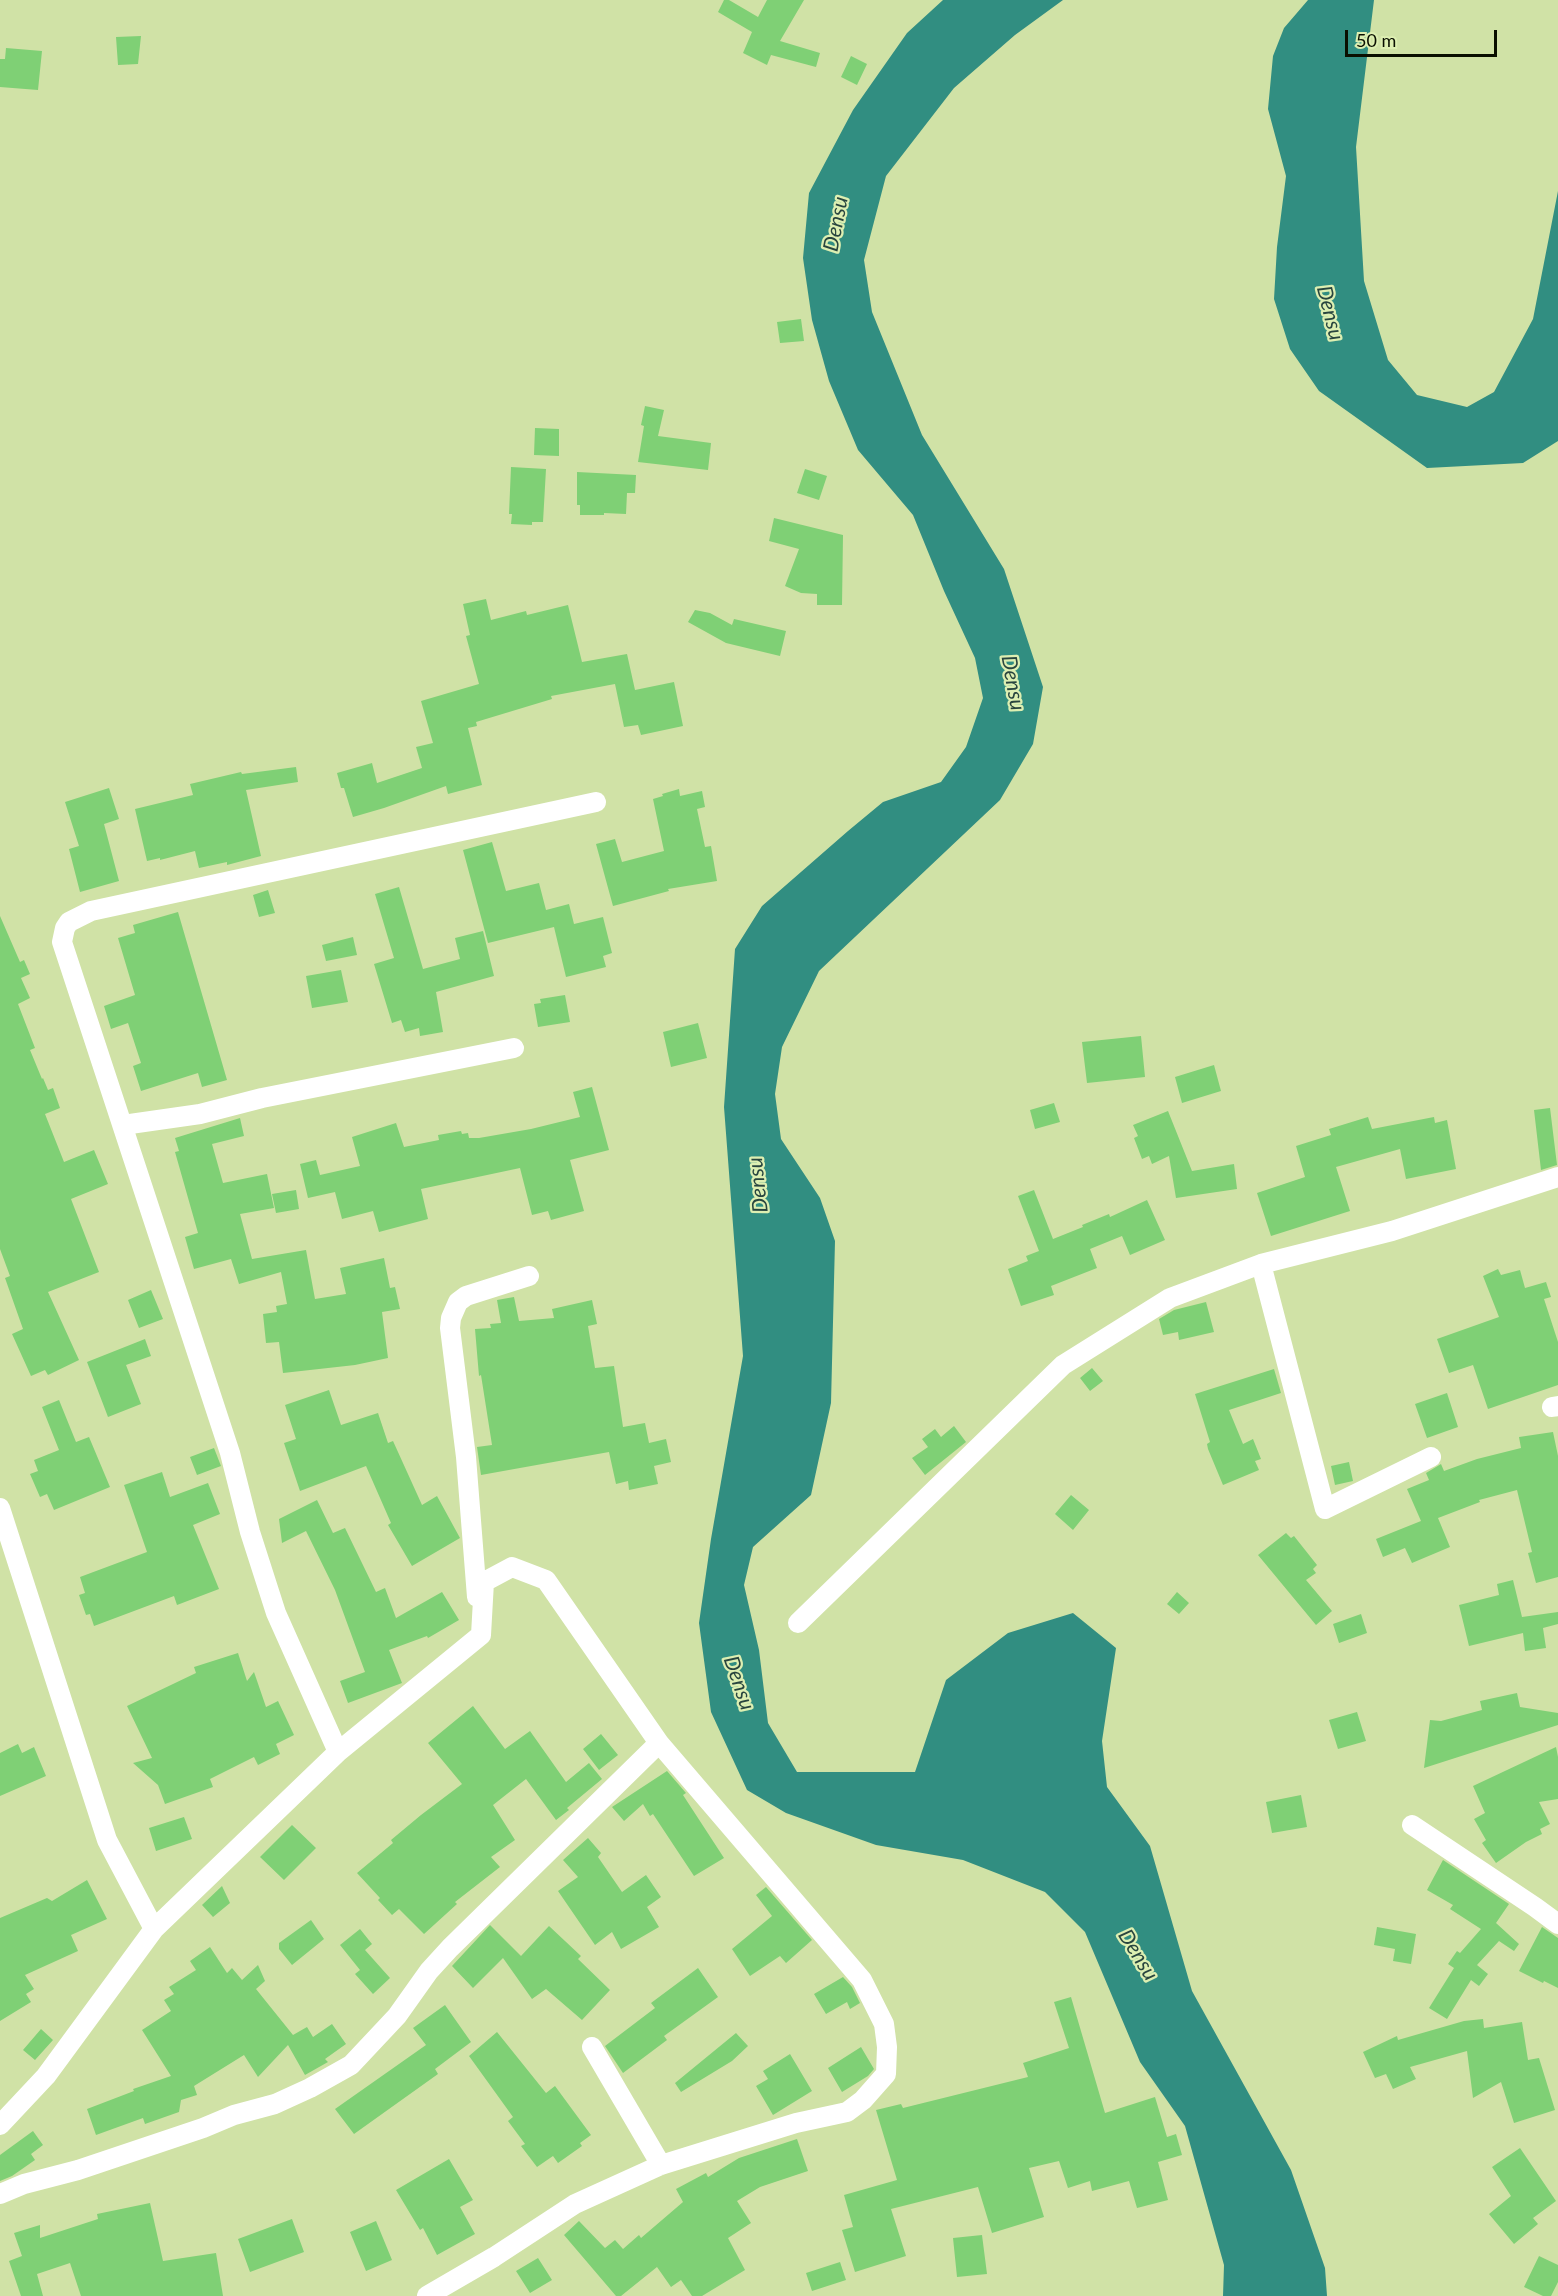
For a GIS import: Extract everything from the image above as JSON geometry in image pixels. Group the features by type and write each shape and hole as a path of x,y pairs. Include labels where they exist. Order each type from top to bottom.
{"street":[{"path":"338,1752 276,1613 250,1532 230,1453 62,942 65,928 69,921 91,911 596,802"},
{"path":"123,1125 201,1114 262,1098 514,1048"},
{"path":"798,1623 1063,1365 1170,1298 1261,1264 1392,1231 1558,1177"},
{"path":"1261,1264 1324,1509 1431,1457"},
{"path":"481,1635 466,1457 450,1328 451,1318 458,1302 466,1296 529,1276"},
{"path":"0,1508 108,1840 154,1929"},
{"path":"0,2125 46,2076 154,1929 338,1752 481,1635 484,1582 512,1567 546,1580 659,1743 862,1980 884,2024 887,2047 886,2074 863,2100 847,2112 796,2123 661,2165 575,2204 494,2257 427,2296"},
{"path":"0,2194 24,2184 78,2170 203,2128 234,2115 275,2104 351,2065 397,2016 429,1971 450,1948 659,1743"},
{"path":"1412,1825 1535,1906 1558,1924"},
{"path":"592,2048 661,2165"}],"water":[{"name":"Densu","path":"943,0 1063,0 1015,35 954,88 886,176 864,260 872,312 922,435 1004,569 1043,687 1033,744 1000,800 819,971 782,1047 775,1094 781,1139 820,1198 835,1241 831,1403 811,1495 753,1547 744,1585 759,1650 768,1723 797,1772 915,1772 946,1680 1008,1633 1073,1613 1116,1648 1102,1741 1107,1787 1150,1846 1192,1991 1291,2170 1325,2268 1327,2296 1223,2296 1224,2265 1185,2126 1140,2062 1085,1932 1045,1892 963,1860 876,1845 786,1813 747,1790 711,1712 699,1623 711,1539 743,1356 724,1107 735,949 762,906 883,802 941,782 966,747 983,698 975,658 913,515 858,450 829,381 812,320 803,258 809,193 853,110 907,33"},
{"name":"Densu","path":"1308,0 1374,0 1356,147 1364,281 1388,360 1417,395 1467,407 1494,392 1533,319 1558,191 1558,441 1523,463 1427,468 1319,391 1290,349 1274,299 1277,247 1286,176 1268,109 1273,56 1284,28"}],"building":[{"path":"724,0 729,0 758,17 767,0 804,0 780,41 820,53 816,67 771,55 767,65 743,53 752,32 718,12"},
{"path":"141,36 138,64 118,65 116,37"},
{"path":"6,48 42,51 38,90 0,87 0,59 5,59"},
{"path":"851,56 867,64 857,85 841,77"},
{"path":"801,319 804,341 780,343 777,322"},
{"path":"645,406 664,410 658,436 711,443 708,470 638,462"},
{"path":"535,428 559,429 559,456 534,455"},
{"path":"511,467 546,469 543,522 532,522 532,525 511,524 512,514 509,514"},
{"path":"805,469 827,476 819,500 797,493"},
{"path":"577,472 636,475 635,493 627,493 626,514 580,515 580,505 577,505"},
{"path":"774,518 843,535 842,605 817,605 817,594 801,593 785,586 799,549 769,541"},
{"path":"486,599 491,620 526,611 527,615 568,605 582,662 627,654 635,690 674,682 683,726 641,735 638,725 624,727 615,684 551,696 552,699 476,722 477,726 468,728 482,785 448,794 446,786 353,817 337,773 372,763 377,783 422,768 416,747 433,743 421,701 479,684 466,636 470,635 463,604"},
{"path":"695,610 710,613 732,625 734,619 786,631 780,656 726,643 688,622"},
{"path":"296,767 298,782 246,790 261,856 227,865 227,862 199,868 195,851 147,861 135,809 193,795 190,784 241,772 242,774"},
{"path":"109,788 119,819 104,824 119,881 80,892 69,849 79,846 65,802"},
{"path":"679,789 680,796 702,791 705,807 697,809 705,847 711,846 717,881 668,889 669,891 613,906 596,844 615,839 622,862 664,851 653,799"},
{"path":"492,842 506,891 539,883 546,910 569,904 574,924 603,917 612,953 603,956 606,967 566,977 554,927 488,943 463,850"},
{"path":"399,887 423,969 460,959 455,938 483,931 494,976 436,992 443,1032 420,1036 419,1028 405,1032 401,1020 392,1023 374,964 394,958 375,894"},
{"path":"268,890 275,913 259,917 253,895"},
{"path":"178,912 227,1080 202,1087 198,1073 141,1091 133,1066 141,1063 128,1023 111,1029 104,1006 135,995 118,938 135,933 133,925"},
{"path":"0,916 20,962 24,960 30,974 21,978 30,998 18,1004 35,1048 30,1050 48,1090 53,1088 60,1108 45,1114 64,1162 94,1150 108,1184 71,1199 99,1272 48,1292 79,1360 48,1375 45,1370 31,1376 12,1334 23,1329 5,1278 10,1276 0,1249"},
{"path":"353,937 357,955 326,961 322,945"},
{"path":"341,970 348,1002 312,1008 306,976"},
{"path":"565,995 570,1022 538,1027 534,1004 541,1003 540,999"},
{"path":"698,1023 707,1058 671,1067 663,1032"},
{"path":"1141,1036 1145,1077 1087,1083 1082,1042"},
{"path":"1214,1065 1221,1091 1182,1103 1175,1077"},
{"path":"592,1087 609,1150 570,1160 584,1211 551,1220 548,1211 532,1215 520,1168 421,1189 428,1219 379,1232 373,1211 342,1219 335,1192 308,1198 300,1164 316,1160 320,1175 360,1166 352,1137 396,1123 404,1147 439,1140 438,1135 461,1131 462,1134 468,1133 469,1138 479,1138 531,1129 580,1117 573,1092"},
{"path":"1054,1103 1060,1122 1035,1129 1030,1110"},
{"path":"1550,1108 1557,1165 1541,1170 1534,1110"},
{"path":"1168,1111 1192,1171 1234,1164 1237,1189 1176,1198 1169,1156 1152,1164 1149,1156 1142,1159 1134,1138 1138,1136 1133,1125"},
{"path":"1368,1117 1372,1129 1434,1117 1435,1123 1447,1120 1456,1169 1406,1179 1400,1149 1336,1167 1350,1211 1271,1236 1257,1193 1305,1177 1296,1146 1331,1135 1329,1129"},
{"path":"240,1118 244,1136 212,1144 223,1183 267,1174 274,1208 240,1214 252,1259 306,1250 315,1299 346,1294 340,1268 384,1258 390,1288 395,1287 400,1309 382,1312 388,1358 355,1365 283,1373 279,1342 266,1343 263,1314 277,1312 276,1306 287,1304 281,1272 239,1284 231,1259 194,1269 185,1237 198,1233 175,1152 179,1151 175,1138"},
{"path":"296,1190 299,1209 276,1213 272,1194"},
{"path":"1034,1190 1053,1239 1083,1227 1082,1225 1109,1214 1110,1217 1147,1200 1165,1240 1130,1255 1122,1236 1090,1249 1097,1268 1051,1286 1054,1295 1021,1306 1008,1269 1028,1261 1026,1256 1039,1251 1018,1196"},
{"path":"1498,1269 1501,1275 1520,1270 1525,1288 1546,1282 1551,1297 1544,1299 1558,1342 1558,1385 1488,1409 1473,1365 1449,1373 1437,1339 1499,1317 1483,1276"},
{"path":"151,1290 163,1319 139,1328 128,1300"},
{"path":"514,1297 519,1321 554,1318 552,1309 592,1300 597,1324 588,1326 595,1368 614,1366 623,1427 645,1423 649,1443 666,1439 671,1462 654,1466 658,1484 629,1490 628,1481 616,1484 609,1452 481,1475 477,1447 492,1445 481,1375 479,1376 475,1329 491,1328 490,1324 501,1323 497,1300"},
{"path":"1206,1302 1214,1332 1179,1340 1178,1332 1163,1335 1159,1319 1174,1310"},
{"path":"145,1339 151,1356 126,1365 141,1404 108,1417 87,1362"},
{"path":"1092,1368 1103,1381 1090,1391 1080,1378"},
{"path":"1274,1369 1281,1393 1229,1410 1243,1444 1253,1439 1261,1459 1255,1461 1259,1470 1223,1485 1208,1449 1207,1444 1210,1442 1195,1394"},
{"path":"329,1390 341,1425 378,1413 388,1443 393,1441 422,1505 437,1496 460,1538 412,1566 388,1525 391,1523 366,1466 300,1491 284,1443 296,1439 285,1405"},
{"path":"1447,1393 1458,1427 1427,1438 1415,1404"},
{"path":"59,1400 76,1442 89,1437 110,1487 54,1510 47,1494 40,1497 30,1474 38,1471 34,1460 59,1450 42,1407"},
{"path":"954,1426 966,1442 925,1475 912,1458 928,1447 922,1439 935,1429 941,1437"},
{"path":"1553,1432 1558,1456 1558,1577 1536,1583 1528,1553 1532,1552 1517,1490 1479,1500 1480,1502 1438,1518 1450,1547 1412,1563 1405,1548 1383,1557 1376,1539 1421,1521 1407,1489 1429,1480 1426,1473 1441,1464 1444,1471 1477,1459 1521,1448 1519,1437"},
{"path":"214,1448 221,1466 197,1475 190,1457"},
{"path":"1349,1462 1353,1481 1335,1485 1331,1466"},
{"path":"162,1472 170,1497 208,1483 220,1514 193,1525 219,1589 177,1605 174,1596 94,1626 90,1614 86,1615 79,1595 85,1593 80,1577 147,1552 124,1485"},
{"path":"1071,1495 1089,1510 1073,1530 1055,1514"},
{"path":"317,1500 333,1533 345,1528 376,1592 385,1588 396,1618 442,1592 459,1620 428,1638 427,1636 389,1650 402,1683 348,1703 340,1681 365,1672 335,1590 306,1531 282,1543 279,1519"},
{"path":"1286,1533 1291,1538 1294,1536 1317,1565 1313,1569 1316,1573 1306,1580 1332,1611 1316,1625 1258,1555"},
{"path":"1513,1580 1522,1617 1558,1612 1558,1624 1543,1628 1546,1648 1525,1651 1523,1633 1469,1646 1459,1605 1499,1595 1497,1584"},
{"path":"1177,1592 1189,1603 1179,1614 1167,1604"},
{"path":"1361,1614 1367,1633 1339,1643 1333,1624"},
{"path":"238,1653 247,1681 254,1672 266,1707 278,1701 294,1735 276,1744 280,1754 258,1765 254,1757 210,1779 213,1787 165,1804 158,1785 133,1763 152,1758 127,1706 196,1673 194,1667"},
{"path":"1517,1693 1520,1707 1558,1713 1558,1725 1424,1768 1430,1720 1441,1721 1482,1710 1480,1701"},
{"path":"473,1706 505,1749 530,1731 566,1782 589,1763 602,1779 556,1820 526,1779 493,1805 515,1840 491,1857 500,1867 455,1902 457,1904 424,1934 399,1909 392,1915 357,1873 393,1843 391,1840 462,1784 428,1743"},
{"path":"1357,1712 1366,1741 1338,1749 1329,1720"},
{"path":"601,1734 618,1755 599,1770 583,1749"},
{"path":"18,1744 22,1753 34,1747 46,1776 0,1796 0,1753"},
{"path":"1556,1747 1558,1799 1539,1802 1550,1824 1540,1829 1542,1834 1496,1863 1482,1843 1486,1840 1474,1819 1485,1813 1473,1786"},
{"path":"667,1771 686,1793 683,1795 724,1858 694,1876 653,1814 650,1816 643,1804 624,1821 612,1807"},
{"path":"1301,1795 1307,1827 1272,1833 1266,1802"},
{"path":"184,1817 192,1839 156,1851 149,1828"},
{"path":"292,1825 316,1848 284,1880 260,1857"},
{"path":"588,1838 601,1853 598,1857 622,1892 646,1875 661,1897 647,1907 659,1927 621,1949 612,1932 595,1945 558,1891 578,1877 563,1860"},
{"path":"1443,1860 1509,1904 1496,1923 1519,1944 1514,1951 1499,1941 1477,1965 1488,1974 1479,1986 1471,1980 1447,2019 1429,2008 1454,1968 1448,1964 1457,1951 1460,1953 1481,1929 1450,1909 1453,1905 1427,1890"},
{"path":"87,1880 107,1919 71,1935 78,1951 25,1975 34,1989 26,1994 31,2002 0,2021 0,1918 47,1898 52,1901"},
{"path":"222,1886 230,1903 213,1917 202,1905"},
{"path":"766,1887 812,1940 786,1963 780,1956 750,1976 732,1949 772,1916 756,1895"},
{"path":"311,1920 324,1939 292,1965 279,1949 279,1943"},
{"path":"490,1925 521,1956 549,1926 581,1956 578,1959 610,1990 582,2020 546,1989 532,1999 503,1958 473,1988 452,1966"},
{"path":"1377,1927 1416,1934 1411,1964 1393,1961 1395,1949 1374,1945"},
{"path":"1542,1927 1558,1938 1558,1988 1519,1971"},
{"path":"360,1929 372,1944 365,1950 390,1978 373,1994 355,1974 360,1970 340,1945"},
{"path":"210,1947 227,1973 232,1968 242,1980 258,1965 265,1981 256,1989 293,2035 307,2027 313,2037 332,2024 346,2044 325,2059 328,2062 305,2075 288,2045 258,2077 244,2055 194,2086 197,2095 181,2100 179,2112 145,2124 143,2118 96,2135 87,2109 171,2076 142,2030 171,2011 164,2000 174,1994 169,1987 196,1970 190,1961"},
{"path":"698,1968 718,1997 664,2036 667,2040 623,2073 605,2046 655,2008 651,2003"},
{"path":"843,1977 852,1987 860,2003 850,2009 847,2002 826,2014 814,1994"},
{"path":"1071,1997 1105,2113 1155,2097 1167,2137 1176,2134 1182,2155 1158,2162 1168,2200 1137,2208 1129,2181 1092,2191 1090,2181 1068,2188 1059,2161 1029,2168 1044,2217 992,2233 978,2187 891,2209 906,2256 855,2272 842,2230 853,2227 844,2195 897,2180 876,2110 901,2104 903,2108 1028,2077 1023,2063 1069,2048 1054,2002"},
{"path":"445,2005 471,2042 435,2069 438,2074 354,2134 335,2109 426,2045 413,2028"},
{"path":"1483,2019 1484,2028 1522,2022 1528,2060 1539,2058 1555,2110 1514,2123 1501,2082 1473,2098 1467,2051 1410,2067 1416,2079 1393,2089 1386,2074 1375,2078 1363,2052 1397,2036 1398,2040 1464,2021"},
{"path":"41,2029 53,2040 35,2060 23,2050"},
{"path":"497,2032 546,2093 555,2086 591,2135 580,2143 582,2146 558,2163 553,2156 537,2167 521,2146 525,2144 508,2121 513,2117 469,2056"},
{"path":"736,2033 748,2046 732,2061 681,2092 675,2083"},
{"path":"861,2047 874,2069 868,2076 842,2092 828,2068"},
{"path":"790,2054 812,2091 773,2115 756,2086 768,2079 763,2071"},
{"path":"33,2131 43,2145 31,2154 35,2160 12,2176 0,2181 0,2155"},
{"path":"797,2139 808,2171 760,2187 737,2201 751,2223 728,2238 745,2270 702,2296 692,2296 681,2280 671,2287 657,2267 621,2296 616,2296 564,2235 579,2221 605,2248 615,2240 623,2249 639,2235 641,2238 683,2202 676,2189 706,2173 708,2177 739,2158"},
{"path":"1520,2148 1556,2201 1533,2218 1538,2224 1514,2244 1489,2214 1511,2196 1492,2167"},
{"path":"449,2159 473,2200 460,2207 475,2234 437,2255 423,2228 420,2230 396,2190"},
{"path":"150,2203 163,2261 216,2253 223,2296 81,2296 70,2263 37,2274 43,2296 21,2296 9,2261 22,2256 14,2233 40,2225 40,2238 98,2219 97,2214"},
{"path":"292,2219 304,2252 250,2272 238,2239"},
{"path":"376,2221 392,2260 366,2271 350,2232"},
{"path":"982,2235 987,2274 957,2277 953,2238"},
{"path":"1539,2256 1558,2265 1558,2282 1551,2296 1543,2296 1524,2287"},
{"path":"538,2258 552,2280 530,2293 516,2271"},
{"path":"840,2262 846,2280 812,2291 806,2273"}]}
